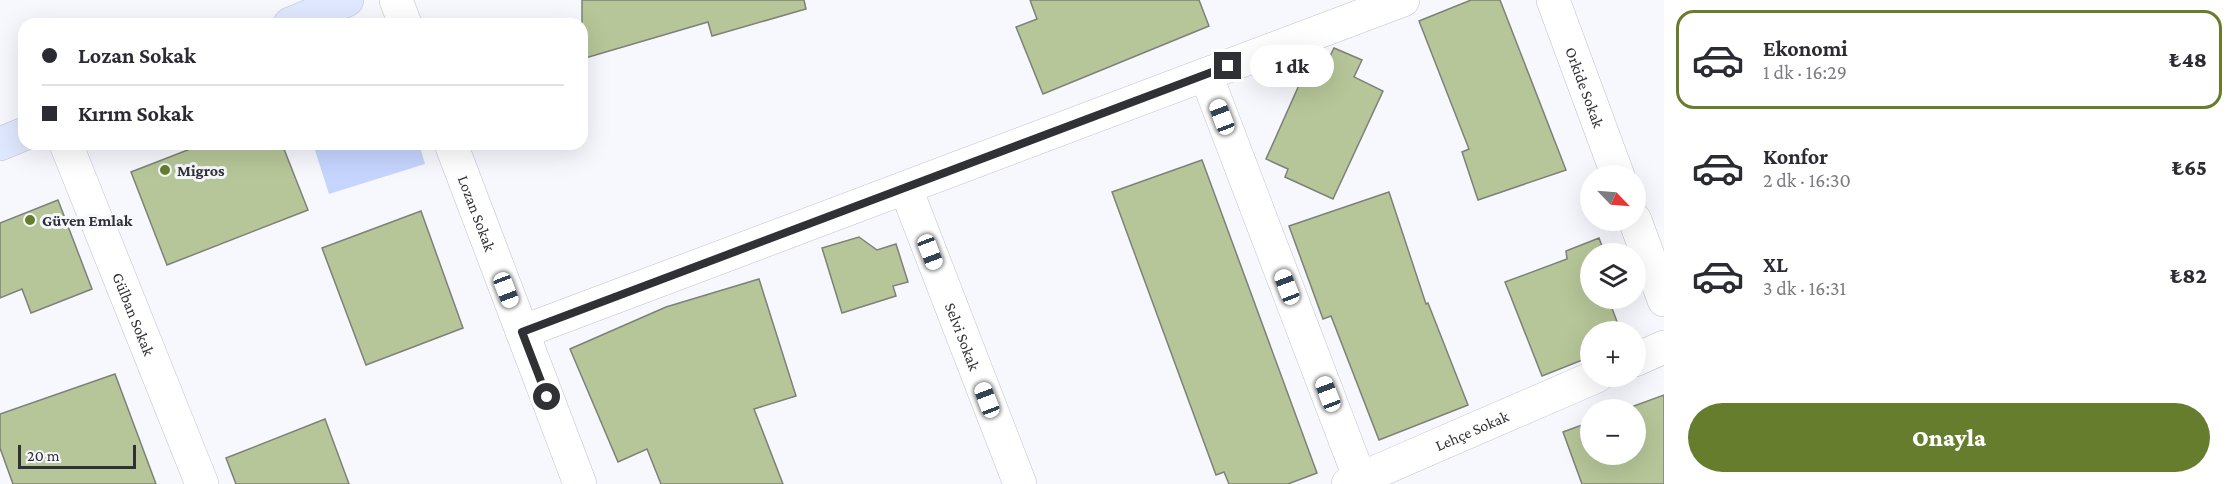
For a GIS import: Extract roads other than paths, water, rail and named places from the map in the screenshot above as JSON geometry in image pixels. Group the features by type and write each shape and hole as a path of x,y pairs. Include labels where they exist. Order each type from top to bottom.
{"main road":[{"path":"304,18 347,0"},
{"path":"0,144 18,136"}],"street":[{"path":"396,0 403,18"},
{"path":"522,332 1403,0"},
{"name":"Orkide Sokak","path":"1553,0 1614,165"},
{"path":"1206,75 1354,482"},
{"name":"Gülban Sokak","path":"68,150 202,484"},
{"name":"Lozan Sokak","path":"453,150 580,484"},
{"name":"Selvi Sokak","path":"906,189 1020,484"},
{"path":"1639,231 1664,300"},
{"path":"1646,355 1664,347"},
{"name":"Lehçe Sokak","path":"1354,482 1580,383"}],"place":[{"name":"Migros","path":"165,170"},
{"name":"Güven Emlak","path":"30,220"}]}
